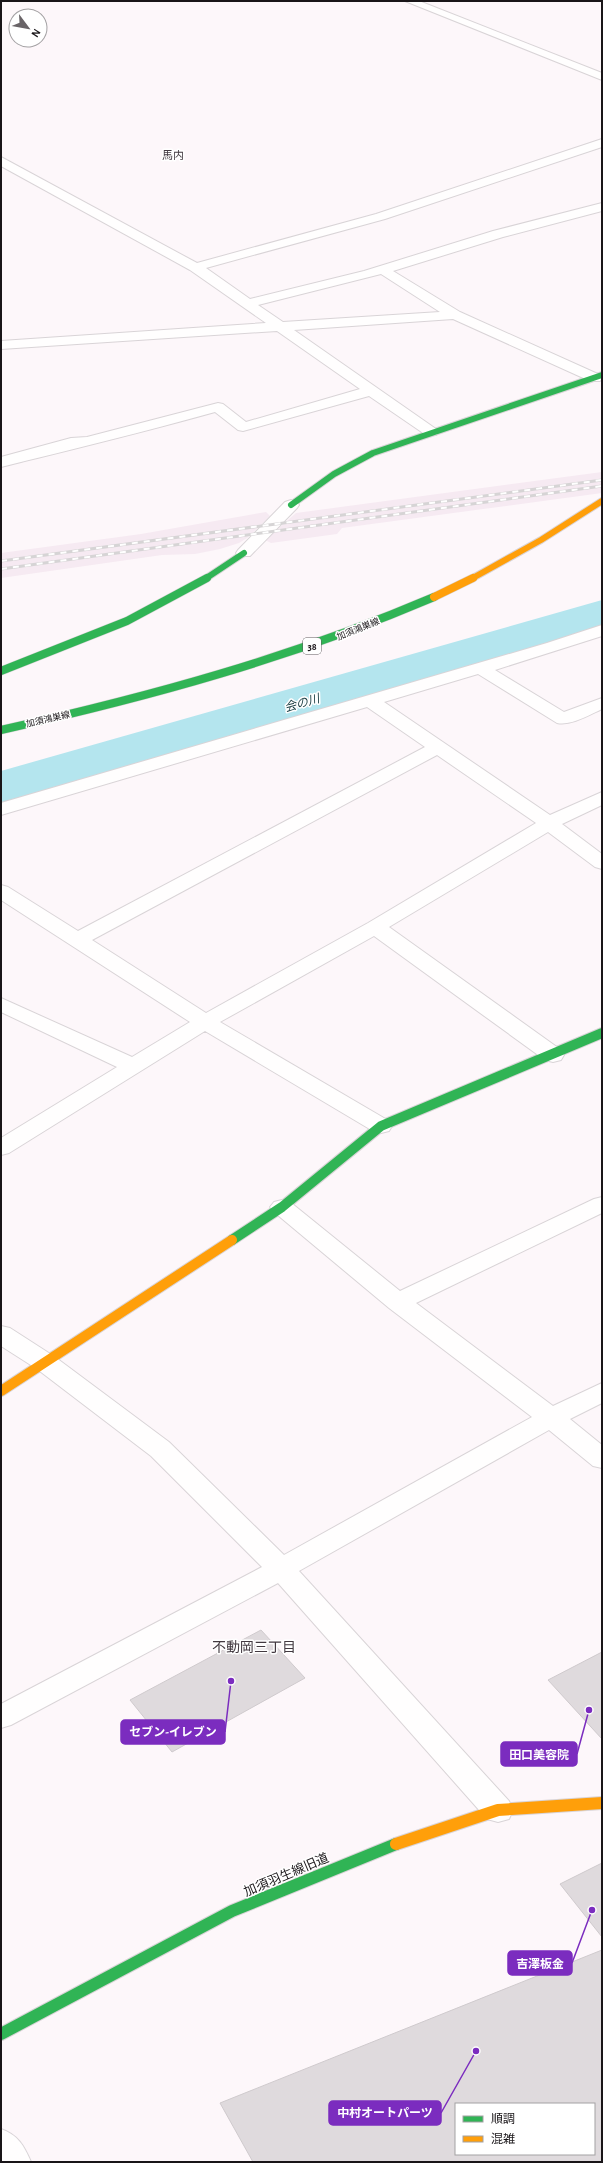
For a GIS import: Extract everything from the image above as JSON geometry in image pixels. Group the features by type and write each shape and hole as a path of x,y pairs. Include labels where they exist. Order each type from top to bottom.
{"street":[{"path":"410,1 602,77"},
{"path":"195,266 275,247 442,197 538,162 602,143"},
{"path":"1,161 195,266 250,303 431,432"},
{"path":"250,303 383,270 498,234 602,207"},
{"path":"383,270 455,314 598,376"},
{"path":"1,345 455,314"},
{"path":"1,671 146,614 208,581 244,553 292,505 351,463 431,432 598,376"},
{"path":"1,462 71,443 88,442 218,407 243,426 373,390"},
{"name":"加須鴻巣線","path":"1,730 164,692 282,657 342,635 419,604 479,576 566,526 601,502"},
{"path":"1,809 553,647 602,630"},
{"path":"480,668 563,718 602,703"},
{"path":"369,700 549,823 602,863"},
{"path":"77,940 438,747"},
{"path":"1,1148 135,1067 205,1022 375,927 549,823 602,798"},
{"path":"1,891 205,1022 381,1126"},
{"path":"375,927 553,1055"},
{"path":"1,1004 135,1067"},
{"path":"1,1391 46,1363 282,1207 381,1126 553,1055 602,1033"},
{"path":"398,1302 602,1204"},
{"path":"282,1207 398,1302 551,1418 602,1459"},
{"path":"1,1334 46,1363 160,1449 281,1569 498,1810"},
{"path":"1,1717 281,1569 551,1418 602,1392"},
{"name":"加須羽生線旧道","path":"1,2034 232,1911 377,1850 498,1810 602,1803"},
{"path":"1,2144 14,2162"}],"shaded area":[{"path":"602,472 602,493 342,528 337,534 271,543 265,540 296,513"},
{"path":"266,512 270,516 247,538 239,543 220,549 195,554 162,555 1,578 1,553 141,534"}],"building":[{"path":"261,1630 305,1678 172,1752 130,1700"},
{"path":"602,1652 602,1739 548,1680"},
{"path":"602,1863 602,1937 560,1884"},
{"path":"602,1950 602,2162 253,2162 220,2103"}],"waterway":[{"name":"会の川","path":"1,789 602,616"}],"railway":[{"path":"1,561 602,480"},
{"path":"1,569 602,486"}],"traffic: fast":[{"path":"291,505 334,474 373,453 602,375"},
{"path":"1,671 97,634 157,607 186,591 244,553"},
{"path":"1,730 167,690 275,659 381,620 434,597"},
{"path":"232,1240 282,1207 381,1126 602,1033"},
{"path":"1,2034 232,1911 396,1844"}],"traffic: slow":[{"path":"434,597 499,565 561,528 602,501"},
{"path":"1,1391 232,1240"},
{"path":"396,1844 498,1810 602,1803"}],"place":[{"name":"セブン-イレブン","path":"231,1681"},
{"name":"田口美容院","path":"589,1710"},
{"name":"吉澤板金","path":"592,1910"},
{"name":"中村オートパーツ","path":"476,2051"}],"district":[{"name":"馬内","path":"173,155"},
{"name":"不動岡三丁目","path":"254,1647"}]}
